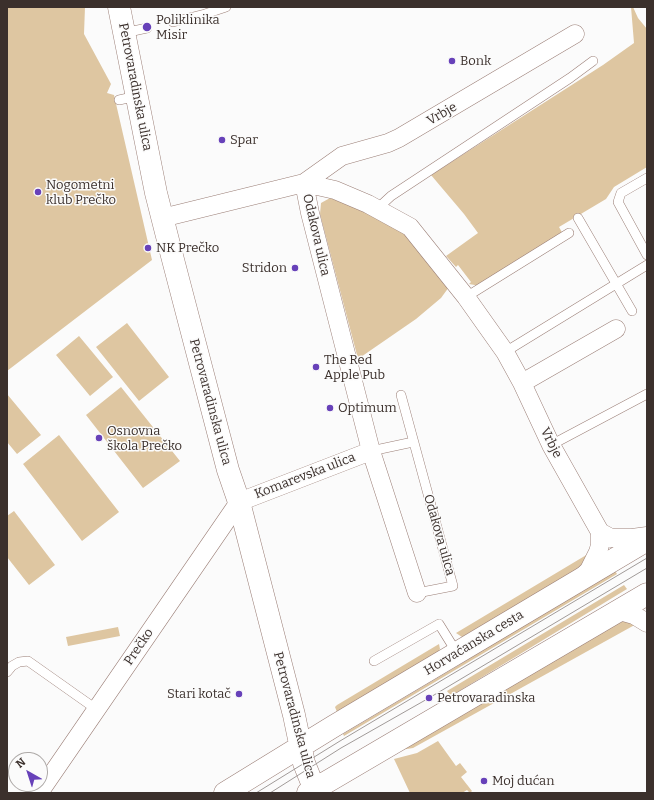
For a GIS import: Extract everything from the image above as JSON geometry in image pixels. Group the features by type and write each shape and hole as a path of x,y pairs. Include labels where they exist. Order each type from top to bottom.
{"street":[{"name":"Petrovaradinska ulica","path":"119,7 124,33 128,98 162,218 228,470 239,502 313,792"},
{"name":"Vrbje","path":"162,218 304,183 342,156 388,143 399,138 575,34"},
{"name":"Vrbje","path":"304,183 335,190 377,208 410,227 466,297 506,352 551,445 600,532"},
{"name":"Odakova ulica","path":"304,183 312,220 371,451 417,593"},
{"path":"522,383 616,329"},
{"name":"Komarevska ulica","path":"239,502 371,451"},
{"name":"Prečko","path":"39,793 239,502"},
{"path":"579,580 589,570 598,552 600,545 600,532 611,538 647,536"},
{"name":"Horvaćanska cesta","path":"225,793 647,540"},
{"path":"313,792 647,594"},
{"path":"620,611 634,615 647,623"}],"lane":[{"path":"173,22 204,11 226,7"},
{"path":"124,33 147,28"},
{"path":"377,208 391,196 570,78 593,61"},
{"path":"647,178 621,193 618,202 647,255"},
{"path":"578,218 632,311"},
{"path":"466,297 569,232"},
{"path":"506,352 647,265"},
{"path":"551,445 647,394"},
{"name":"Odakova ulica","path":"401,395 453,586 417,593"},
{"path":"371,451 413,442"},
{"path":"374,661 439,624 457,653"},
{"path":"7,672 12,666 19,662 28,661 96,709"}],"shaded area":[{"path":"7,7 85,7 84,34 111,84 107,93 114,95 152,260 7,371"},
{"path":"631,7 633,7 638,18 647,29 647,167 614,187 606,199 559,227 563,234 480,286 469,284 471,282 458,265 456,267 446,256 478,233 431,175 603,65 634,43"},
{"path":"330,198 372,213 402,231 449,287 441,298 416,319 358,359 320,214 321,203"},
{"path":"127,323 169,377 139,401 96,347"},
{"path":"79,336 113,377 90,396 56,355"},
{"path":"121,387 180,461 143,488 86,415"},
{"path":"7,394 41,435 17,454 7,442"},
{"path":"59,435 119,512 82,541 23,464"},
{"path":"14,511 55,565 29,585 7,557 7,516"},
{"path":"593,551 586,565 462,637 456,633"},
{"path":"614,569 617,574 344,736 343,734 454,668"},
{"path":"624,585 627,589 451,696 447,691"},
{"path":"626,620 640,622 413,748 394,751 620,621"},
{"path":"118,627 120,636 68,646 66,637"},
{"path":"439,644 440,649 438,652 337,712 335,707 337,705"},
{"path":"438,741 456,766 460,763 467,772 461,777 472,791 470,793 467,790 462,793 410,793 394,759 417,753"}],"tram line":[{"path":"256,793 340,741 647,558"},
{"path":"270,793 341,748 429,698 647,568"}],"place":[{"name":"Poliklinika Misir","path":"147,27"},
{"name":"Bonk","path":"452,61"},
{"name":"Spar","path":"222,140"},
{"name":"Nogometni klub Prečko","path":"38,192"},
{"name":"NK Prečko","path":"148,248"},
{"name":"Stridon","path":"295,268"},
{"name":"The Red Apple Pub","path":"316,367"},
{"name":"Optimum","path":"330,408"},
{"name":"Osnovna škola Prečko","path":"99,438"},
{"name":"Stari kotač","path":"239,694"},
{"name":"Petrovaradinska","path":"429,698"},
{"name":"Moj dućan","path":"484,781"}]}
